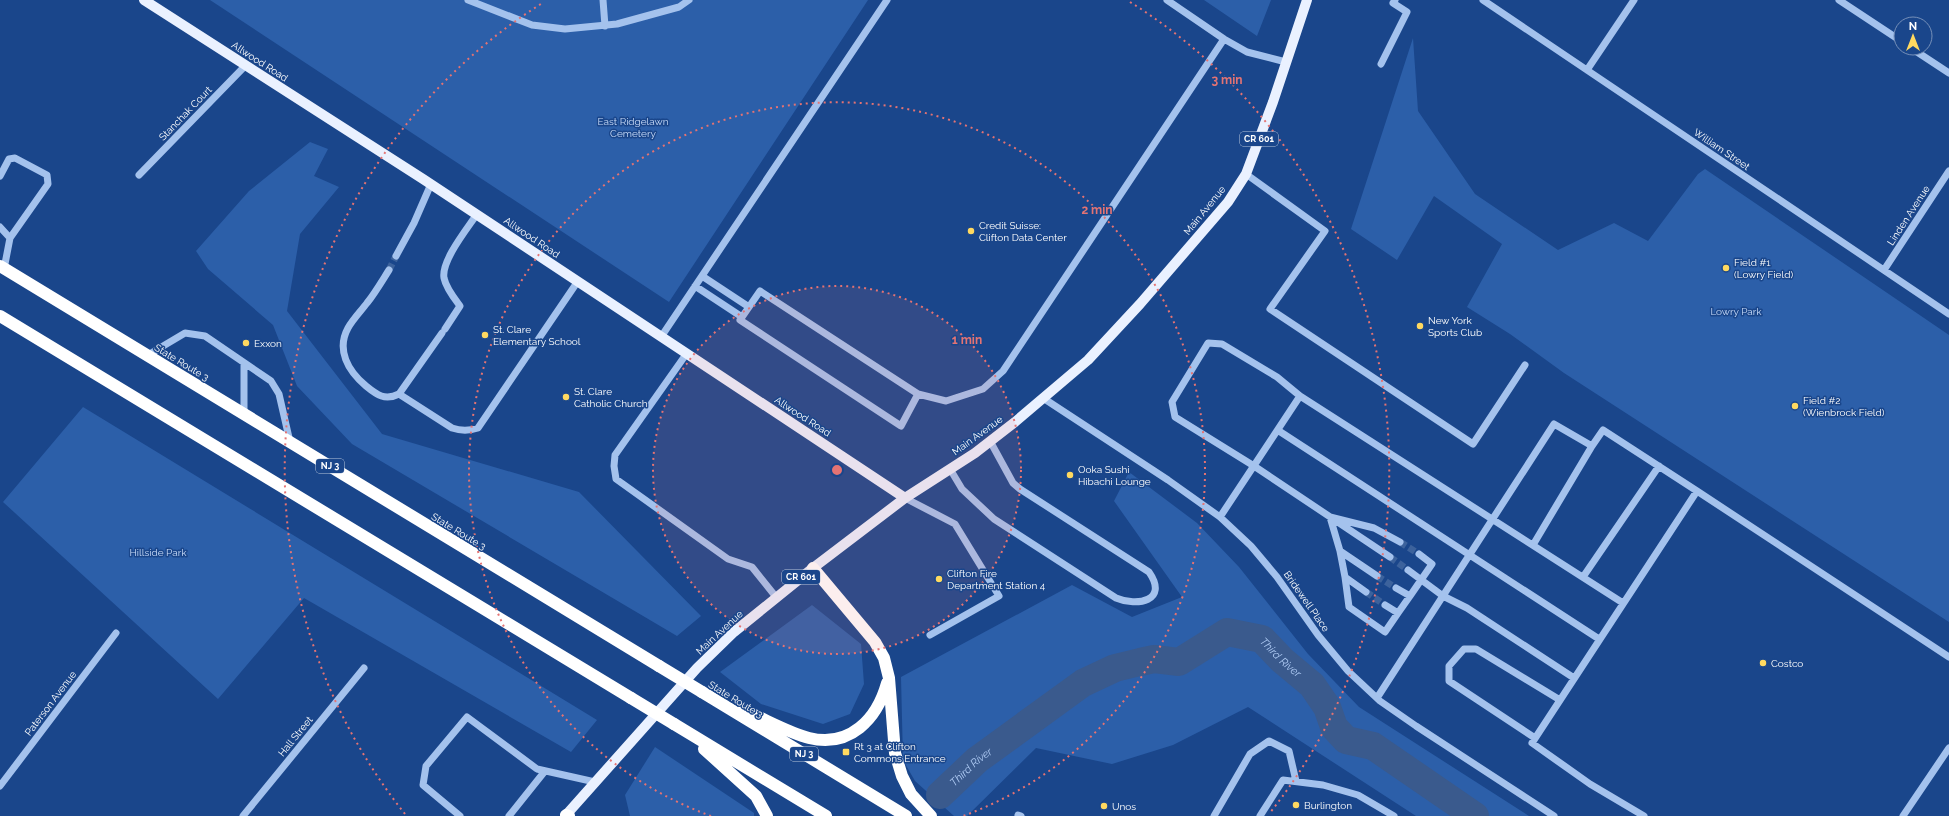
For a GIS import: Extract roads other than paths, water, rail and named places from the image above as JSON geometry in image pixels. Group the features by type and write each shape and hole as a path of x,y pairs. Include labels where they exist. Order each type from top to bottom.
{"highway":[{"name":"State Route 3","path":"2,267 906,816"},
{"path":"0,316 826,816"},
{"path":"813,568 875,642 884,658 889,678 895,754 897,761 902,776 911,794 931,816"},
{"path":"702,692 808,738 828,740 848,736 865,724 877,710 889,678"},
{"path":"674,724 730,771 756,796 767,816"}],"main road":[{"name":"Allwood Road","path":"144,0 477,214 906,498"},
{"name":"Main Avenue","path":"567,816 595,782 697,668 734,632 776,596 906,498 990,441 1088,360 1140,304 1228,202 1246,174 1273,102 1307,0"}],"street":[{"path":"468,0 532,25 565,29 617,24 679,7 689,0"},
{"path":"603,0 604,26"},
{"path":"661,337 887,0"},
{"path":"1167,0 1224,39 1247,52 1286,62"},
{"path":"1381,64 1407,12 1393,3 1395,0"},
{"name":"William Street","path":"1483,0 1949,314"},
{"path":"1587,70 1634,0"},
{"path":"1839,0 1893,36"},
{"path":"918,394 901,426 740,320 760,291 918,394 946,401 983,389 1004,371 1224,39"},
{"path":"1923,56 1949,73"},
{"name":"Stanchak Court","path":"139,174 245,66"},
{"path":"0,176 9,159 15,158 47,175 48,184 10,238 2,267"},
{"name":"Linden Avenue","path":"1884,270 1949,172"},
{"path":"1246,174 1325,231 1270,310 1473,444 1525,365"},
{"path":"396,256 414,223 431,184"},
{"path":"389,270 368,303 348,327 342,341 348,367 356,378 376,394 392,398 399,394 460,306 444,278 446,262 477,214"},
{"path":"0,227 10,238"},
{"path":"702,276 749,307"},
{"path":"399,394 452,428 471,431 478,428 578,281"},
{"path":"695,286 742,317"},
{"path":"148,355 185,333 205,336 271,380 279,394 290,442"},
{"path":"1390,557 1254,466 1175,417 1172,402 1208,343 1222,344 1277,377 1300,396 1623,603"},
{"path":"687,353 615,455 614,466 616,479 728,559 752,567 776,596"},
{"path":"244,363 244,414"},
{"path":"1220,517 1279,431 1300,396"},
{"name":"Bridewell Place","path":"1042,398 1168,480 1220,517 1255,551 1277,577 1318,635 1348,671 1377,698 1416,726 1554,816"},
{"path":"1377,698 1554,424 1592,446"},
{"path":"1533,545 1603,430 1949,658"},
{"path":"1279,431 1599,640"},
{"path":"950,469 962,489 994,519 1116,598 1134,603 1150,598 1155,593 1155,581 1149,572 1013,483 990,441"},
{"path":"1583,577 1659,466"},
{"path":"1644,816 1590,784 1532,743 1697,491"},
{"path":"906,498 955,524 999,596 930,635"},
{"path":"1330,517 1374,528 1400,542"},
{"path":"1330,517 1340,550 1349,607 1385,632 1432,564 1419,554"},
{"path":"1340,550 1377,576"},
{"path":"1408,570 1443,596 1468,608 1574,678"},
{"path":"1345,577 1366,592"},
{"path":"1396,588 1410,596"},
{"path":"1385,605 1398,613"},
{"name":"Paterson Avenue","path":"0,786 116,633"},
{"path":"1535,738 1449,681 1449,666 1464,649 1476,649 1560,700"},
{"name":"Hall Street","path":"243,816 364,668"},
{"path":"460,816 423,785 426,766 468,717 537,769 595,782"},
{"path":"1214,816 1250,754 1270,742 1289,751 1296,781"},
{"path":"1903,816 1949,748"},
{"path":"508,816 544,771"},
{"path":"1260,816 1283,780 1323,785 1358,795 1394,816"}],"waterway":[{"name":"Third River","path":"940,795 977,760 1083,683 1115,668 1140,662 1154,659 1179,662 1227,632 1262,639 1282,660 1312,685 1327,707 1334,727 1346,740 1373,746 1475,816"}],"tunnel":[{"path":"389,270 396,256"},
{"path":"1400,542 1419,554"},
{"path":"1390,557 1408,570"},
{"path":"1377,576 1396,588"},
{"path":"1366,592 1385,605"}],"place":[{"name":"Credit Suisse: Clifton Data Center","path":"971,231"},
{"name":"Field #1 (Lowry Field)","path":"1726,268"},
{"name":"New York Sports Club","path":"1420,326"},
{"name":"St. Clare Elementary School","path":"485,335"},
{"name":"Exxon","path":"246,343"},
{"name":"St. Clare Catholic Church","path":"566,397"},
{"name":"Field #2 (Wienbrock Field)","path":"1795,406"},
{"name":"Ooka Sushi Hibachi Lounge","path":"1070,475"},
{"name":"Clifton Fire Department Station 4","path":"939,579"},
{"name":"Costco","path":"1763,663"},
{"name":"Rt 3 at Clifton Commons Entrance","path":"846,752"},
{"name":"Burlington","path":"1296,805"},
{"name":"Unos","path":"1104,806"}],"park label":[{"name":"East Ridgelawn Cemetery","path":"633,126"},
{"name":"Lowry Park","path":"1736,311"},
{"name":"Hillside Park","path":"158,552"}]}
